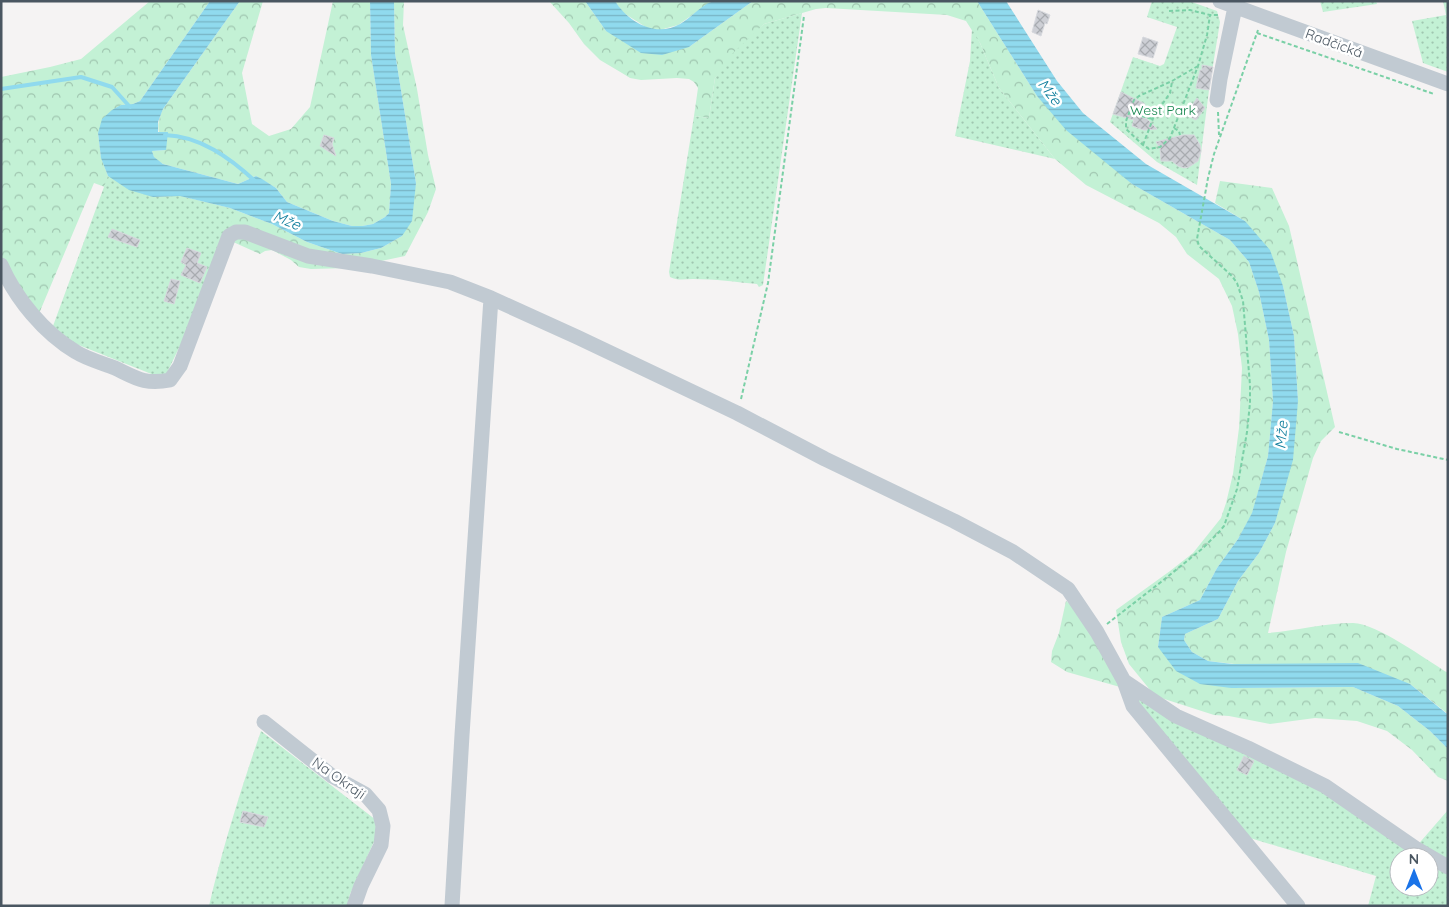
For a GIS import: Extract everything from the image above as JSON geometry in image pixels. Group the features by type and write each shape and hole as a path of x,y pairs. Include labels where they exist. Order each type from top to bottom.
{"street":[{"name":"Radčická","path":"1219,8 1235,7 1443,90"},
{"path":"1217,100 1235,7"},
{"path":"1,265 24,305 42,325 58,338 76,352 148,382 170,380 180,366 229,236 236,232 245,232 308,256 372,266 450,282 491,298 577,337 737,413 824,459 954,521 1013,552 1068,589 1097,632 1124,681 1133,706 1298,906"},
{"path":"452,906 491,298"},
{"path":"1124,681 1176,716 1248,748 1325,786 1415,848 1448,867"},
{"name":"Na Okraji","path":"264,722 332,776 365,794 379,810 383,826 381,844 361,886 354,906"}],"path":[{"path":"1198,66 1134,100 1126,121 1126,129 1143,145 1150,149 1160,147 1166,144 1170,138 1198,66 1207,36 1210,15 1219,8"},
{"path":"1169,11 1190,10 1210,15"},
{"path":"737,413 768,283 804,16"},
{"path":"1097,632 1203,548 1219,532 1224,526 1237,490 1246,441 1250,403 1243,302 1237,283 1232,276 1199,246 1197,239 1208,178 1219,138 1257,33 1443,90"},
{"path":"1143,145 1153,119 1170,92 1172,81"},
{"path":"1217,100 1219,138"},
{"path":"1129,112 1153,119"},
{"path":"1174,128 1178,130 1180,135"},
{"path":"1339,432 1397,449 1448,460"}],"green space":[{"path":"150,1 210,1 140,101 121,105 98,133 101,157 108,176 153,197 180,196 230,208 272,224 307,242 342,254 361,253 381,248 402,236 416,183 395,53 394,1 404,1 403,25 436,189 428,212 405,256 348,268 311,269 299,267 291,260 272,250 260,254 135,198 94,183 35,323 1,275 1,77 81,59"},
{"path":"240,1 263,1 242,73 252,124 269,136 291,129 310,107 333,1 370,1 371,55 391,184 389,213 385,217 373,224 352,226 333,221 287,202 276,188 256,176 238,184 163,164 154,158 152,151 166,150 158,130 163,109"},
{"path":"549,1 585,1 606,31 689,47 753,1 977,1 1037,96 1132,184 1230,240 1249,262 1259,292 1269,340 1273,401 1268,456 1252,514 1238,539 1217,568 1200,600 1162,617 1158,647 1231,688 1353,687 1398,706 1430,731 1448,749 1448,781 1438,777 1412,750 1387,731 1357,721 1315,718 1270,724 1214,715 1155,696 1129,664 1121,642 1116,610 1193,553 1221,518 1226,503 1233,474 1239,428 1242,368 1232,306 1219,279 1187,254 1176,237 1159,223 1086,185 1055,159 999,88 980,43 966,21 947,15 826,8 816,9 764,24 715,78 709,118 694,116 698,88 694,82 689,79 677,78 641,80 630,78 600,60 584,44 569,23"},
{"path":"615,1 712,1 678,25 660,30 649,29 622,12"},
{"name":"West Park","path":"1152,1 1189,1 1217,11 1220,22 1197,185 1157,162 1110,122 1133,57 1160,66 1164,64 1177,27 1147,17"},
{"path":"1320,1 1376,1 1377,4 1323,12"},
{"path":"1443,1 1448,1 1448,72 1423,63 1412,21 1446,15"},
{"path":"802,13 763,285 759,287 757,284 670,277 669,272 694,116 709,118 715,78 733,53 764,24"},
{"path":"972,28 999,88 1055,159 955,136 970,61"},
{"path":"108,176 129,190 153,197 180,196 236,210 190,325 164,379 66,340 53,326"},
{"path":"1220,181 1272,188 1289,226 1335,427 1321,441 1313,458 1286,552 1268,633 1342,623 1353,623 1375,629 1448,673 1448,714 1410,684 1208,661 1192,652 1184,640 1185,634 1218,619 1238,581 1259,553 1275,523 1298,401 1294,336 1283,286 1245,221 1215,203"},
{"path":"1066,601 1078,610 1120,687 1067,672 1051,662 1052,651 1059,633"},
{"path":"1124,681 1248,748 1413,847 1389,847 1389,897 1439,897 1439,847 1416,847 1448,810 1448,906 1368,906 1376,876 1240,835 1133,706"},
{"path":"261,731 376,820 378,833 350,894 347,906 209,906 246,774"}],"water":[{"name":"Mže","path":"210,1 240,1 163,109 158,122 158,132 168,132 166,150 152,151 154,157 163,164 238,184 256,176 276,188 287,202 333,221 352,226 362,226 373,224 389,213 391,184 371,55 370,1 394,1 395,53 416,183 412,221 402,236 381,248 361,253 342,254 307,242 272,224 230,208 180,196 153,197 129,190 108,176 101,158 98,133 102,119 121,105 140,101"},
{"path":"585,1 615,1 627,15 643,26 662,29 680,24 711,2 753,1 689,47 662,55 641,53 606,31"},
{"name":"Mže","path":"977,1 1006,1 1057,81 1083,113 1146,164 1245,221 1270,250 1283,286 1294,336 1298,401 1293,460 1275,523 1259,553 1238,581 1218,619 1185,634 1184,640 1192,652 1208,661 1232,664 1358,663 1410,684 1448,714 1448,749 1430,731 1398,706 1353,687 1231,688 1200,684 1176,671 1158,647 1162,617 1200,600 1217,568 1238,539 1252,513 1268,456 1273,401 1269,340 1259,292 1249,262 1230,240 1132,184 1066,130 1037,96"}],"building":[{"path":"1038,10 1050,15 1041,36 1032,32"},
{"path":"1143,37 1158,42 1153,58 1138,54"},
{"path":"1202,65 1213,67 1209,90 1196,88"},
{"path":"1121,92 1145,104 1139,116 1147,119 1157,129 1144,130 1132,126 1134,120 1113,114"},
{"path":"1197,98 1205,108 1196,120 1186,115"},
{"path":"324,135 334,138 332,144 336,156 320,146"},
{"path":"1183,135 1194,135 1200,145 1201,151 1198,161 1184,168 1172,161 1161,161 1160,148 1156,142"},
{"path":"112,229 140,240 137,247 108,237"},
{"path":"187,248 201,253 197,263 207,267 200,283 181,275 186,265 181,262"},
{"path":"171,279 180,281 174,304 164,301"},
{"path":"1244,756 1254,761 1247,775 1237,770"},
{"path":"243,811 268,817 264,827 240,822"}],"waterway":[{"path":"1,89 81,77 112,87 130,107"},
{"path":"165,135 190,139 214,150 255,181"}]}
